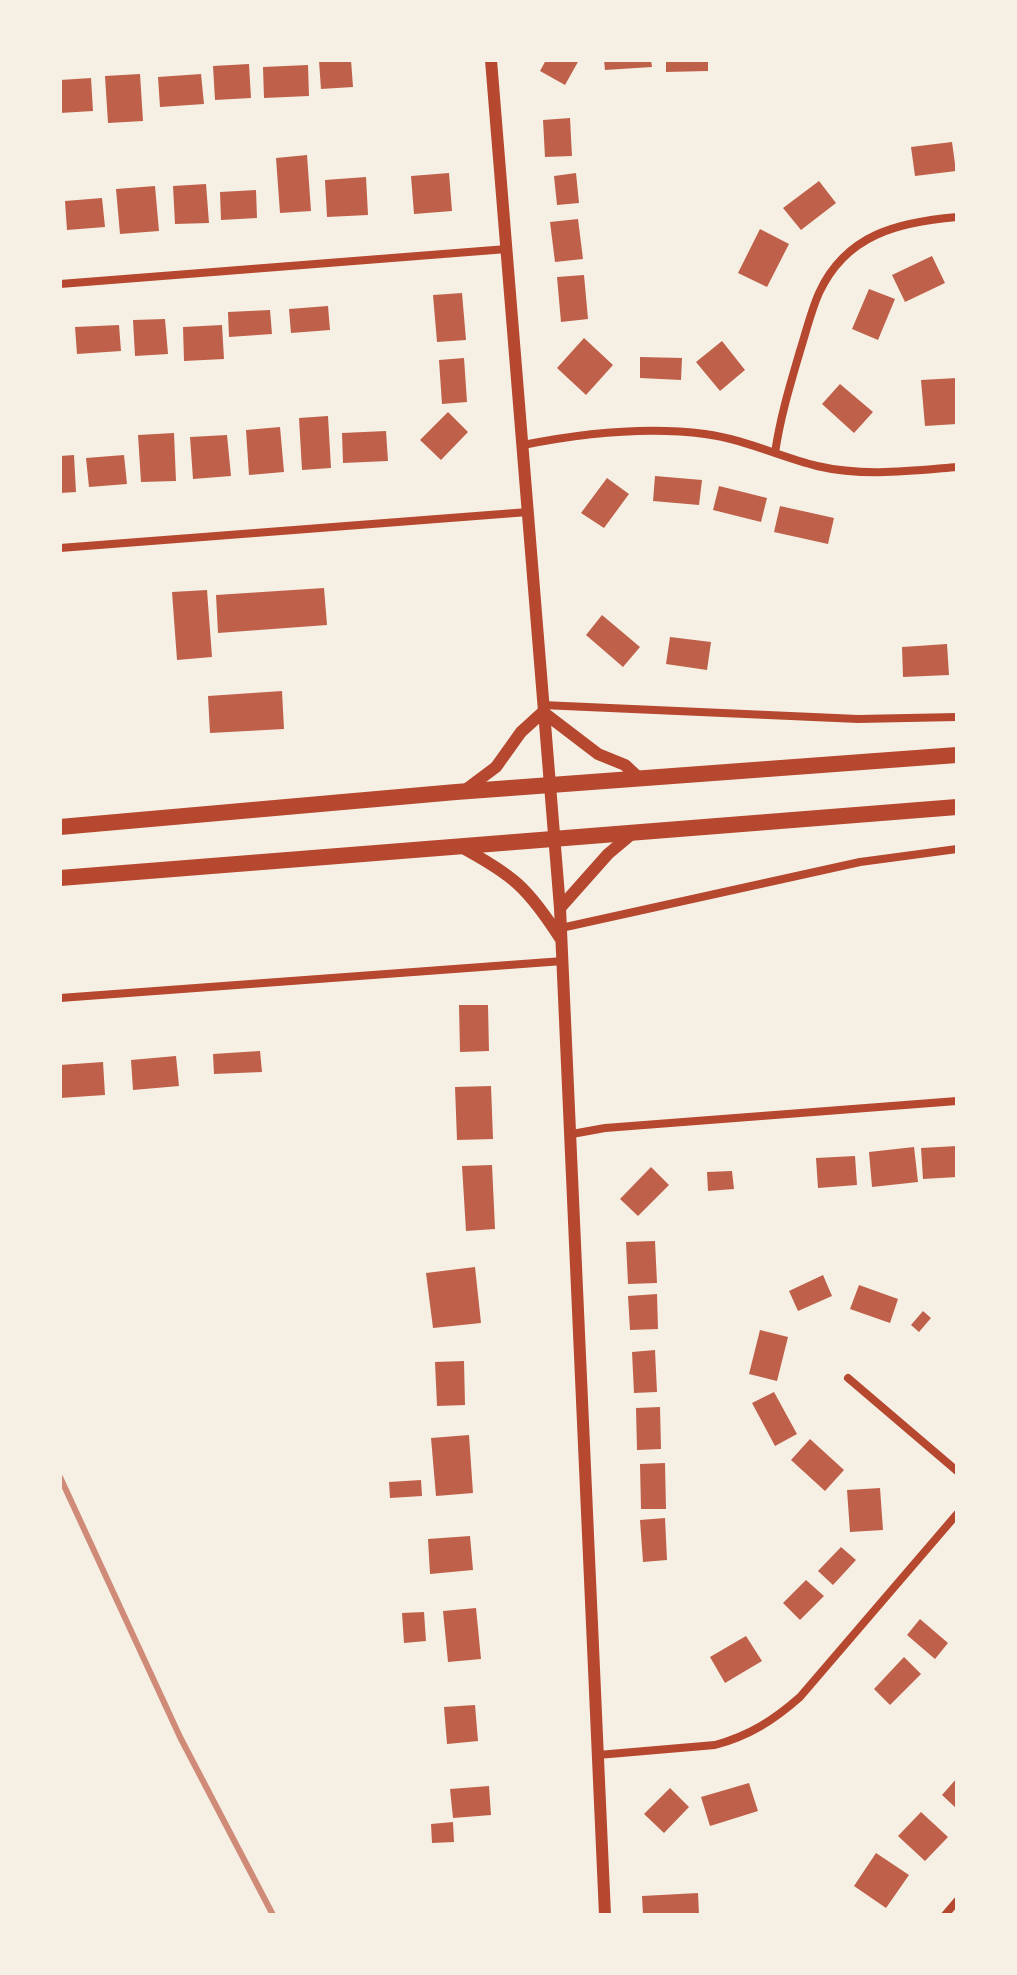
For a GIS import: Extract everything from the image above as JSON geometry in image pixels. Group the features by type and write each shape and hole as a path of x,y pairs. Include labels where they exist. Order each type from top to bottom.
{"highway":[{"path":"60,827 463,792 957,755"},
{"path":"60,878 957,807"}],"street":[{"path":"491,60 562,934 605,1915"},
{"path":"775,453 780,420 813,310 831,272 849,252 879,232 918,220 957,217"},
{"path":"60,284 507,249"},
{"path":"523,445 635,430 667,430 709,434 816,466 852,473 957,467"},
{"path":"60,548 528,512"},
{"path":"543,709 598,754 625,765 641,780"},
{"path":"463,792 496,767 521,732 543,709 843,719 957,717"},
{"path":"560,908 608,854 633,833"},
{"path":"461,847 502,869 523,887 562,934"},
{"path":"562,934 860,862 957,849"},
{"path":"60,998 563,961"},
{"path":"572,1134 605,1128 957,1101"},
{"path":"848,1378 957,1471"},
{"path":"598,1755 715,1745 732,1741 776,1718 800,1697 957,1514"},
{"path":"945,1915 957,1901"}],"building":[{"path":"351,60 353,87 321,89 319,61"},
{"path":"546,60 579,60 565,85 540,71"},
{"path":"604,60 651,60 652,67 605,70"},
{"path":"666,60 708,60 708,71 666,72"},
{"path":"249,64 251,98 215,100 213,66"},
{"path":"308,65 309,96 264,98 263,67"},
{"path":"140,74 143,121 108,123 105,76"},
{"path":"201,74 204,104 160,107 158,77"},
{"path":"91,78 93,111 60,113 60,80"},
{"path":"570,118 572,156 545,157 543,120"},
{"path":"952,142 956,171 915,176 911,147"},
{"path":"307,155 311,211 280,213 276,158"},
{"path":"449,173 452,211 414,214 411,176"},
{"path":"576,173 579,203 557,205 554,176"},
{"path":"366,177 368,215 327,217 325,180"},
{"path":"819,181 836,203 801,230 783,208"},
{"path":"206,184 209,223 175,224 173,186"},
{"path":"155,186 159,231 120,234 116,189"},
{"path":"256,190 257,218 221,220 220,192"},
{"path":"102,198 105,227 67,230 65,201"},
{"path":"578,219 583,259 555,262 550,222"},
{"path":"760,229 789,244 767,287 738,273"},
{"path":"932,256 945,283 905,302 892,275"},
{"path":"584,275 588,319 561,322 557,277"},
{"path":"869,289 895,299 878,340 852,329"},
{"path":"462,293 466,340 437,342 433,295"},
{"path":"328,306 330,330 291,333 289,309"},
{"path":"270,310 272,334 229,337 228,312"},
{"path":"165,319 168,354 135,356 133,320"},
{"path":"119,325 121,351 77,354 75,327"},
{"path":"222,325 224,359 184,361 183,327"},
{"path":"584,338 613,365 586,395 557,368"},
{"path":"722,341 745,370 720,391 696,362"},
{"path":"640,357 682,358 681,380 640,378"},
{"path":"464,358 467,402 442,404 439,360"},
{"path":"957,378 957,424 925,426 921,380"},
{"path":"840,384 873,412 854,433 822,404"},
{"path":"448,412 468,432 441,460 420,440"},
{"path":"328,416 331,468 302,470 299,418"},
{"path":"280,427 284,472 249,475 246,430"},
{"path":"386,431 388,461 343,463 342,433"},
{"path":"174,433 176,481 141,482 138,435"},
{"path":"227,435 231,476 193,479 190,437"},
{"path":"74,455 76,492 60,493 60,456"},
{"path":"124,455 127,484 89,487 86,458"},
{"path":"655,476 702,480 699,505 653,501"},
{"path":"607,478 629,494 604,528 581,513"},
{"path":"719,486 767,498 761,522 713,510"},
{"path":"780,506 834,518 828,544 774,532"},
{"path":"324,588 327,625 218,633 216,595"},
{"path":"207,590 212,657 177,660 172,592"},
{"path":"602,615 640,647 623,667 586,635"},
{"path":"670,637 711,642 707,670 666,664"},
{"path":"947,644 949,675 903,677 902,647"},
{"path":"282,691 284,729 210,733 208,696"},
{"path":"459,1005 488,1005 489,1051 460,1052"},
{"path":"260,1051 262,1072 214,1074 213,1054"},
{"path":"176,1056 179,1086 133,1090 131,1060"},
{"path":"103,1062 105,1095 60,1098 60,1065"},
{"path":"491,1086 493,1139 457,1140 455,1087"},
{"path":"957,1146 957,1177 923,1179 921,1148"},
{"path":"914,1147 918,1182 872,1187 869,1152"},
{"path":"855,1156 857,1185 818,1188 816,1158"},
{"path":"492,1165 495,1229 466,1231 462,1166"},
{"path":"651,1167 669,1185 638,1216 620,1199"},
{"path":"732,1171 734,1189 708,1191 707,1172"},
{"path":"655,1241 657,1283 628,1284 626,1242"},
{"path":"475,1267 481,1323 433,1328 426,1273"},
{"path":"823,1275 832,1296 798,1311 789,1291"},
{"path":"859,1285 898,1299 890,1323 850,1309"},
{"path":"657,1294 658,1329 630,1330 628,1296"},
{"path":"923,1311 931,1318 919,1332 911,1325"},
{"path":"760,1330 788,1337 777,1381 749,1374"},
{"path":"655,1350 657,1392 634,1393 632,1352"},
{"path":"464,1361 465,1405 437,1406 435,1362"},
{"path":"774,1392 797,1434 775,1446 752,1403"},
{"path":"660,1407 661,1449 637,1450 636,1408"},
{"path":"469,1435 473,1493 436,1496 431,1438"},
{"path":"810,1439 844,1470 825,1491 791,1460"},
{"path":"665,1463 666,1509 641,1509 640,1464"},
{"path":"421,1480 422,1496 390,1498 389,1482"},
{"path":"880,1488 883,1530 850,1532 847,1490"},
{"path":"665,1518 667,1560 643,1562 640,1520"},
{"path":"470,1536 473,1570 430,1574 428,1539"},
{"path":"841,1547 856,1560 833,1585 818,1571"},
{"path":"806,1580 824,1596 800,1620 783,1603"},
{"path":"476,1608 481,1659 448,1662 443,1611"},
{"path":"424,1612 426,1641 404,1643 402,1613"},
{"path":"920,1619 948,1643 935,1659 907,1635"},
{"path":"746,1636 762,1661 725,1683 710,1657"},
{"path":"904,1657 921,1674 890,1705 874,1689"},
{"path":"475,1705 478,1741 447,1744 444,1707"},
{"path":"957,1778 957,1809 942,1795"},
{"path":"749,1783 758,1811 710,1826 701,1797"},
{"path":"489,1786 491,1815 453,1818 450,1789"},
{"path":"670,1788 689,1807 664,1833 644,1814"},
{"path":"921,1812 948,1837 925,1861 898,1836"},
{"path":"453,1822 454,1842 432,1843 431,1824"},
{"path":"876,1853 909,1875 886,1908 854,1886"},
{"path":"698,1893 699,1915 643,1915 642,1896"}],"railway":[{"path":"60,1477 180,1737 273,1915"}]}
